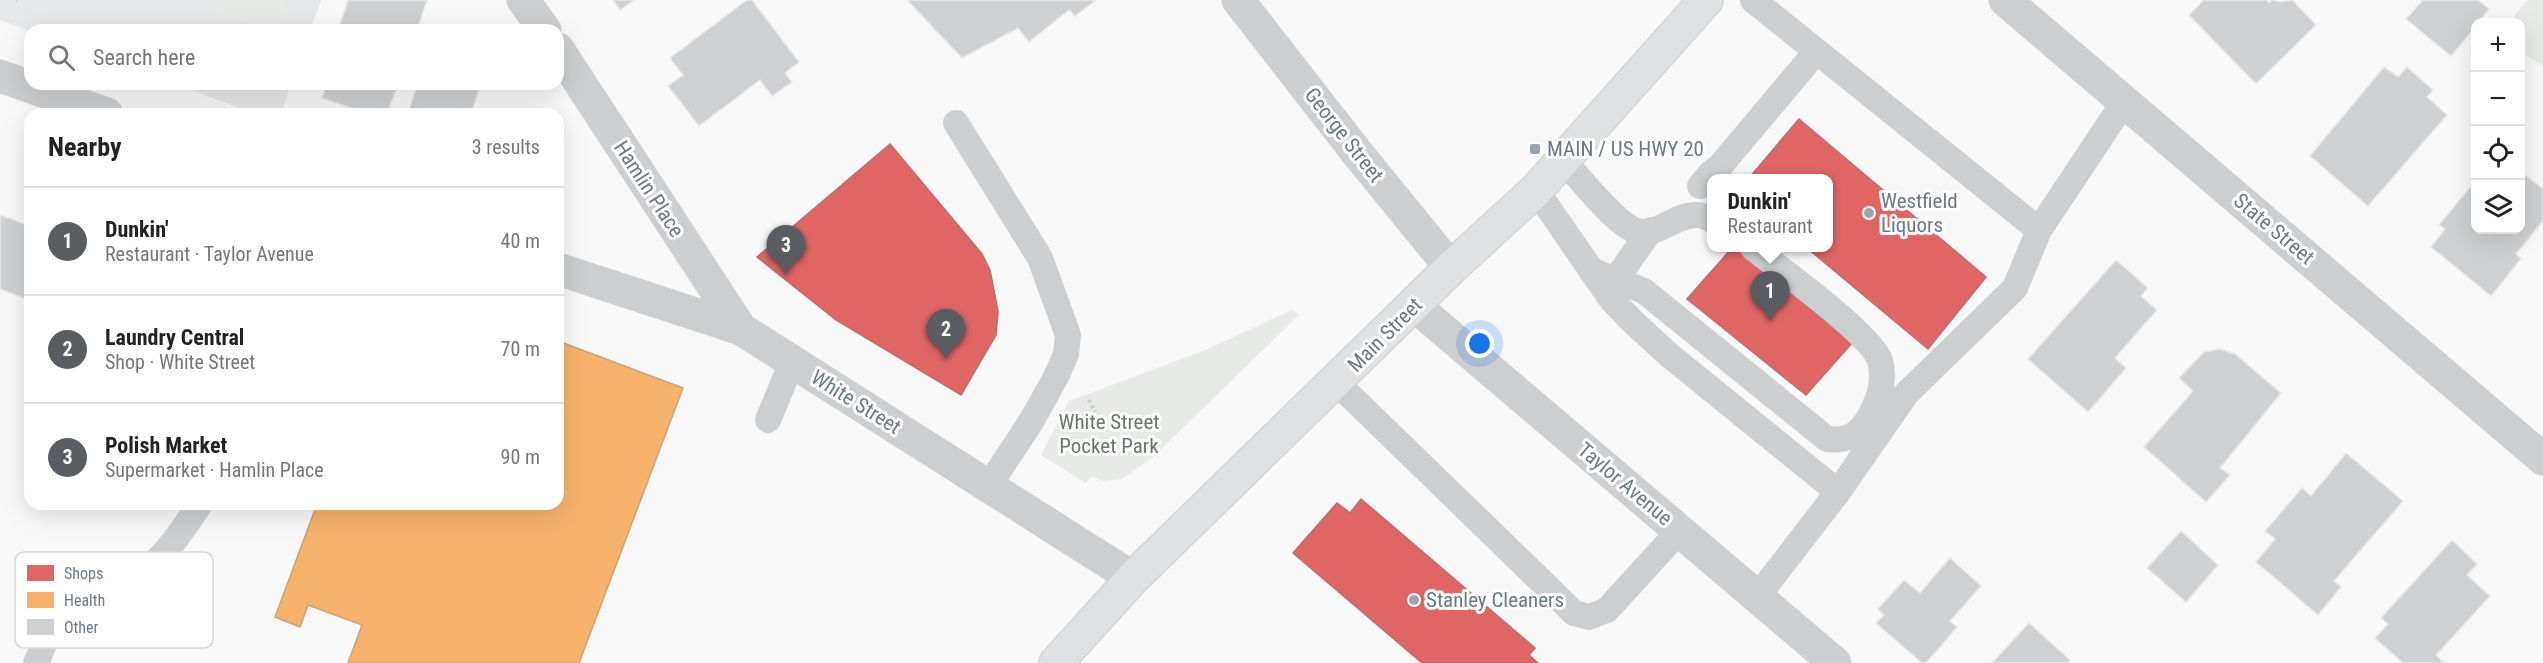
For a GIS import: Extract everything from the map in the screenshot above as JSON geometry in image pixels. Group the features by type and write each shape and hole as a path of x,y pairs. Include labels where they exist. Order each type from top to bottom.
{"main road":[{"name":"Main Street","path":"1056,663 1133,578 1452,268 1536,190 1706,0"}],"street":[{"path":"524,0 540,24"},
{"name":"George Street","path":"1238,0 1358,154 1452,268"},
{"name":"State Street","path":"2005,0 2543,459"},
{"name":"Hamlin Place","path":"564,58 741,329"},
{"path":"0,76 24,85"},
{"path":"39,90 90,108"},
{"name":"White Street","path":"564,271 741,329 1133,578"},
{"name":"Taylor Avenue","path":"1415,306 1835,663"}],"lane":[{"path":"1753,0 2039,230"},
{"path":"1710,174 1721,165 1816,52"},
{"path":"1757,597 1838,492 1906,394 2015,288 2039,230 2124,102"},
{"path":"956,123 1040,258 1068,335 1066,354 1057,375 1032,420 988,487"},
{"path":"1564,161 1623,226 1639,232 1652,230 1676,219 1698,215 1707,218"},
{"path":"1700,186 1707,178"},
{"path":"1536,190 1591,270 1612,286 1631,320 1669,355 1838,492"},
{"path":"1612,286 1652,230"},
{"path":"1612,286 1644,291 1827,439 1841,441 1857,434 1871,415 1880,396 1882,378 1880,360 1874,348 1835,313 1758,252"},
{"path":"768,420 792,362"},
{"path":"1336,382 1574,613 1589,617 1607,610 1680,530"},
{"path":"166,552 196,510"},
{"path":"36,663 43,648"}],"shaded area":[{"path":"0,0 321,0 312,24 24,24 24,29 0,20"},
{"path":"190,90 289,90 283,108 240,108"}],"green space":[{"path":"213,0 288,0 278,24 247,24 211,8"},
{"path":"2527,0 2543,0 2543,66 2525,55 2525,18 2512,18"},
{"name":"White Street Pocket Park","path":"1292,310 1299,315 1152,458 1122,479 1103,481 1091,476 1086,483 1041,455 1069,401 1205,350"}],"building: Shops":[{"name":"Westfield Liquors","path":"1799,119 1986,277 1928,349 1812,252 1833,252 1833,174 1752,174"},
{"path":"890,144 982,254 990,270 998,311 996,335 961,395 836,320 757,257"},
{"path":"1728,252 1742,252 1852,343 1806,395 1687,299"},
{"name":"Stanley Cleaners","path":"1361,499 1535,648 1529,655 1538,663 1422,663 1293,553 1337,503 1350,513"}],"building: Health":[{"path":"564,343 683,388 579,663 348,663 362,625 308,605 300,627 275,617 315,510 564,510"}],"building: Other":[{"path":"348,0 427,0 419,24 340,24"},
{"path":"613,0 634,0 620,10"},
{"path":"747,0 752,0 799,62 785,73 792,82 772,96 760,80 699,126 668,86 683,75 670,58"},
{"path":"907,0 1096,0 1075,16 1069,10 1029,42 1018,28 962,58"},
{"path":"2204,0 2266,0 2269,3 2272,0 2281,2 2292,0 2316,25 2256,84 2189,15"},
{"path":"2423,0 2478,0 2489,9 2482,18 2471,18 2471,32 2451,56 2406,19"},
{"path":"2384,67 2398,77 2407,67 2433,90 2427,97 2447,115 2368,206 2310,156"},
{"path":"325,90 396,90 389,108 351,108 322,98"},
{"path":"415,90 479,90 473,108 410,108"},
{"path":"2525,175 2543,189 2543,221 2516,254 2521,259 2491,296 2431,247 2445,229 2439,225 2471,186 2471,234 2525,234"},
{"path":"0,215 24,224 24,298 0,289"},
{"path":"2116,260 2148,288 2141,296 2157,310 2115,358 2126,368 2088,412 2028,359"},
{"path":"2220,349 2235,354 2281,393 2220,468 2230,475 2206,502 2144,447 2193,391 2179,378 2204,352"},
{"path":"2346,453 2403,501 2334,581 2341,587 2318,615 2256,562 2275,539 2265,531 2302,488 2311,496"},
{"path":"2181,531 2218,565 2186,602 2147,568"},
{"path":"2452,540 2477,564 2467,575 2490,596 2436,655 2444,663 2403,663 2375,638 2388,624 2381,618"},
{"path":"1950,558 1981,586 1950,621 1957,627 1926,663 1922,663 1876,623 1884,615 1878,609 1904,580 1920,593"},
{"path":"2029,623 2070,660 2067,663 1992,663"}],"place":[{"name":"MAIN / US HWY 20","path":"1535,149"},
{"name":"Westfield Liquors","path":"1869,213"},
{"name":"Polish Market","path":"786,275"},
{"name":"Dunkin'","path":"1770,321"},
{"name":"Laundry Central","path":"946,359"},
{"name":"Stanley Cleaners","path":"1414,600"}]}
